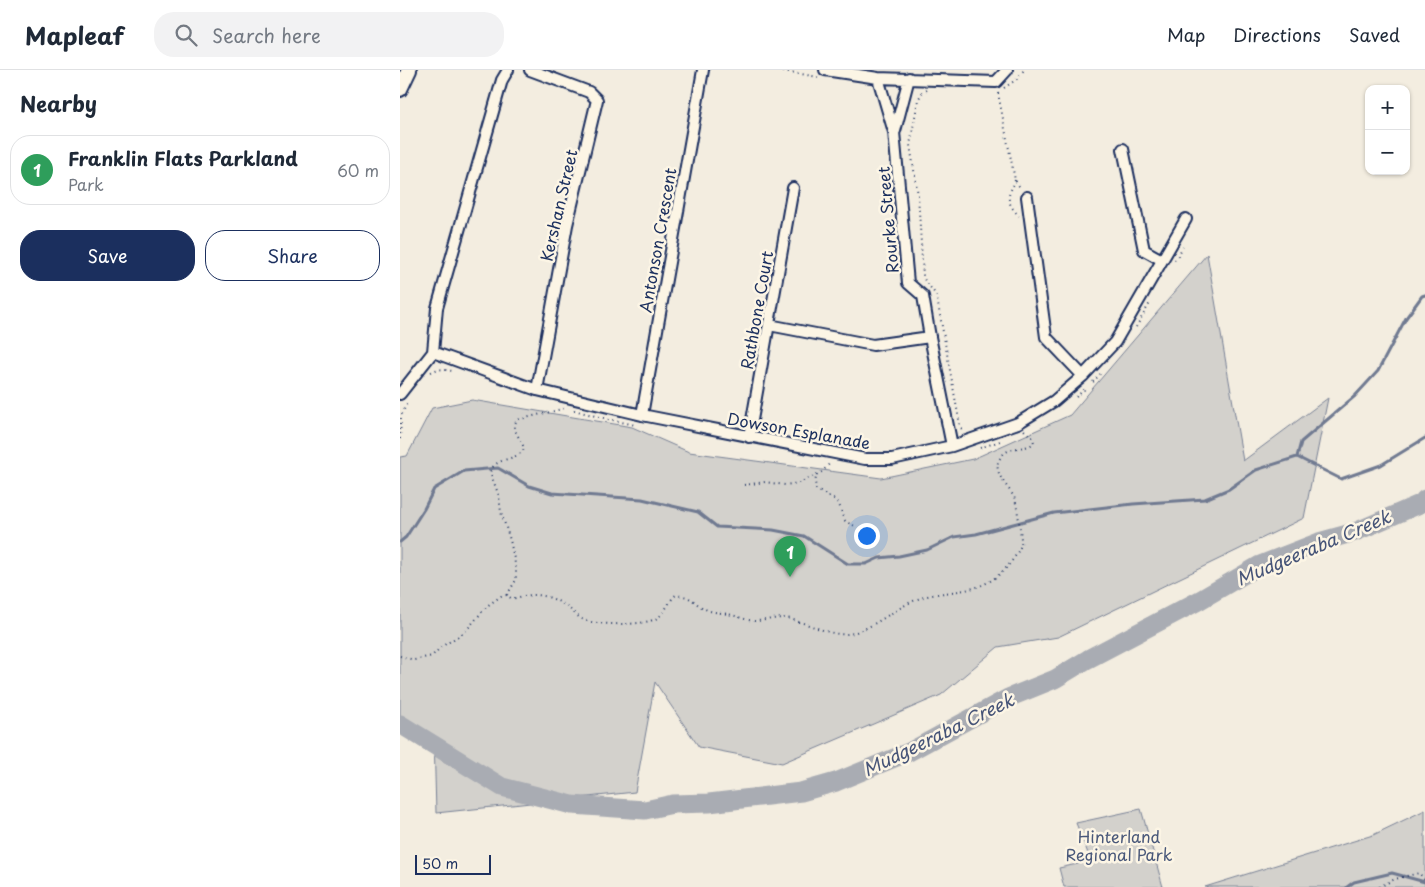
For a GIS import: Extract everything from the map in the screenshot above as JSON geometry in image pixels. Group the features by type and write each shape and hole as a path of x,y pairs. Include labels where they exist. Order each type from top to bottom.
{"main road":[{"path":"400,89 409,70"}],"street":[{"path":"400,394 432,352 437,308 502,80 508,70"},
{"name":"Kershan Street","path":"530,70 589,92 597,100 567,225 537,390"},
{"name":"Antonson Crescent","path":"640,420 703,70"},
{"path":"825,70 878,78 996,82 1007,70"},
{"name":"Rourke Street","path":"878,78 894,132 908,283 923,296 952,446"},
{"name":"Rourke Street","path":"894,132 909,78"},
{"path":"1122,149 1144,250 1162,260"},
{"name":"Rathbone Court","path":"749,437 793,188"},
{"path":"1027,197 1046,337 1082,376"},
{"name":"Dowson Esplanade","path":"432,352 537,390 640,420 749,437 864,459 892,458 952,446 970,440 1018,423 1054,401 1115,342 1186,219"},
{"path":"769,325 873,345 930,337"}],"path":[{"path":"1024,70 1010,85 998,90 1014,180 1027,197"},
{"path":"931,90 922,93 918,100 911,139 918,195 923,275 925,282 934,290 937,299 960,425 970,440 972,450 1006,439"},
{"path":"1172,266 1183,247"},
{"path":"1134,330 1154,297"},
{"path":"426,376 438,369 456,372"},
{"path":"1073,399 1102,372"},
{"path":"400,439 401,416 411,398"},
{"path":"561,405 599,417 640,420"},
{"path":"507,595 516,580 516,568 501,512 499,496 490,472 496,462 518,455 524,449 514,428 517,420 568,408"},
{"path":"400,656 414,660 432,656 441,647 465,632 487,606 501,596 507,595 512,599 532,594 547,597 563,604 582,619 594,622 642,624 658,618 670,600 676,595 688,598 699,607 711,612 730,614 751,621 784,618 802,622 828,632 851,634 872,626 903,606 927,596 978,588 992,581 1013,561 1021,545 1022,537 1015,498 1001,479 998,467 1000,458 1012,448 1030,446 1034,442 1033,438 1018,423"},
{"path":"744,485 764,482 799,483 826,468 832,460 835,461"},
{"path":"817,474 816,489 836,502 845,522 856,526"},
{"path":"1379,887 1395,879 1420,873 1425,880"}],"green space":[{"path":"1207,254 1243,461 1328,398 1304,518 1058,637 998,647 941,695 782,763 699,747 655,682 635,792 436,813 434,735 400,725 400,457 407,456 432,408 472,400 632,427 689,452 881,478 973,459 1070,415"},
{"name":"Hinterland Regional Park","path":"1141,809 1163,887 1064,887 1059,868 1091,861 1076,823"},
{"name":"Hinterland Regional Park","path":"1425,810 1425,887 1205,887 1373,835"}],"waterway":[{"path":"1297,457 1301,442 1355,396 1378,371 1406,318 1422,296 1425,295"},
{"path":"400,542 406,537 424,509 434,489 464,471 498,468 529,486 552,493 642,499 698,512 717,527 773,530 804,536 848,564 866,564 879,558 927,550 954,537 976,534 1054,513 1133,504 1205,499 1229,489 1256,470 1297,457 1341,479 1381,465 1425,438"},
{"name":"Mudgeeraba Creek","path":"400,724 502,787 572,805 645,810 673,804 709,803 801,792 836,782 909,752 1008,698 1055,679 1260,565 1319,542 1355,532 1422,503 1425,499"},
{"path":"1347,887 1354,882 1392,873 1425,882"}],"place":[{"name":"Franklin Flats Parkland","path":"790,577"}]}
